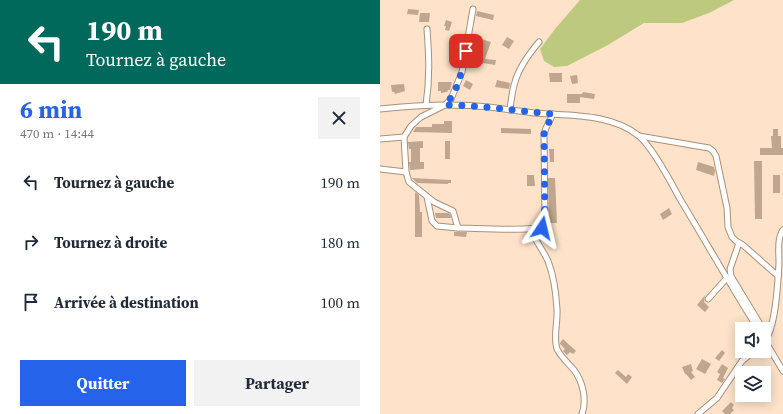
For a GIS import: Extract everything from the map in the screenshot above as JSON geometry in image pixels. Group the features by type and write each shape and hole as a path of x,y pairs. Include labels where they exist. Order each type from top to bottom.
{"street":[{"path":"458,228 453,211 427,197 409,182 406,172 404,137 411,126 421,117 445,105 451,99 462,72 473,9"},
{"path":"426,105 430,63 427,29"},
{"path":"510,110 518,74 531,52 539,42"},
{"path":"380,110 426,105 488,107 592,118 624,126 639,136 648,145 726,279 754,322"},
{"path":"427,197 434,224 437,226 458,228 542,228 545,226 544,134 553,114"},
{"path":"639,136 709,148 714,151 728,212 728,227 732,237 778,276"},
{"path":"380,139 404,137"},
{"path":"380,169 406,172"},
{"path":"530,229 548,262 552,276 556,292 558,315 556,338 557,348 561,356 577,375 581,385 584,408 582,414"},
{"path":"771,325 773,320 778,276 779,236 783,230"},
{"path":"739,243 730,269 731,276 759,322"},
{"path":"708,299 726,279"},
{"path":"771,350 783,371"},
{"path":"698,414 717,398 746,358"}],"green space":[{"path":"580,0 734,0 709,13 682,23 644,23 608,45 567,66 554,67 544,61 540,49"}],"building":[{"path":"408,9 419,10 418,15 407,14"},
{"path":"477,11 494,15 493,20 476,16"},
{"path":"420,13 430,13 429,22 419,22"},
{"path":"446,20 452,22 449,31 445,30 446,26 444,26"},
{"path":"474,37 491,42 485,59 496,60 495,65 483,64 474,61 479,43 472,41"},
{"path":"507,37 514,41 509,49 502,45"},
{"path":"549,73 562,73 562,82 550,82"},
{"path":"577,75 578,83 572,84 570,76"},
{"path":"466,80 473,84 470,90 463,86"},
{"path":"497,80 510,83 509,89 495,87"},
{"path":"438,82 452,82 450,90 441,93 441,91 438,91"},
{"path":"404,84 405,91 395,94 392,92 391,85"},
{"path":"583,92 595,94 594,99 580,97 580,103 567,103 567,94 582,94"},
{"path":"444,121 452,121 452,133 413,132 416,127 432,127 432,124 444,124"},
{"path":"501,128 531,129 531,134 501,133"},
{"path":"773,129 778,129 778,136 781,136 781,148 783,148 783,155 760,155 760,148 772,148 771,136 773,136"},
{"path":"423,141 423,148 420,148 420,162 424,162 424,169 410,170 409,162 411,162 411,149 409,149 408,142"},
{"path":"445,141 450,141 450,159 445,159"},
{"path":"549,149 554,149 554,162 550,162"},
{"path":"754,161 762,161 762,219 755,219"},
{"path":"698,162 714,167 714,176 696,170"},
{"path":"527,175 534,175 535,186 527,186"},
{"path":"773,175 780,175 780,193 773,193"},
{"path":"412,178 451,180 451,183 417,183"},
{"path":"548,178 555,178 557,223 549,223"},
{"path":"415,192 419,195 420,212 422,212 422,237 415,237"},
{"path":"669,208 672,214 663,220 660,214"},
{"path":"435,213 448,213 450,214 451,218 436,218"},
{"path":"454,232 467,232 466,237 454,236"},
{"path":"536,232 547,232 547,237 539,237"},
{"path":"706,294 704,302 709,307 705,312 697,305"},
{"path":"563,339 576,351 573,354 570,352 567,355 563,351 565,349 560,343"},
{"path":"722,350 725,353 719,361 715,358"},
{"path":"702,359 711,364 705,374 696,369"},
{"path":"691,364 693,371 691,372 695,377 691,380 685,374 682,367"},
{"path":"722,364 728,368 723,378 725,379 722,383 717,380 720,374 717,372"},
{"path":"618,370 626,377 628,374 632,377 627,384 615,373"},
{"path":"731,402 734,405 732,408 734,410 730,414 725,414 722,411"}],"route":[{"path":"466,51 459,80 451,99 445,105 488,107 553,114 544,134 545,226 542,228"}]}
